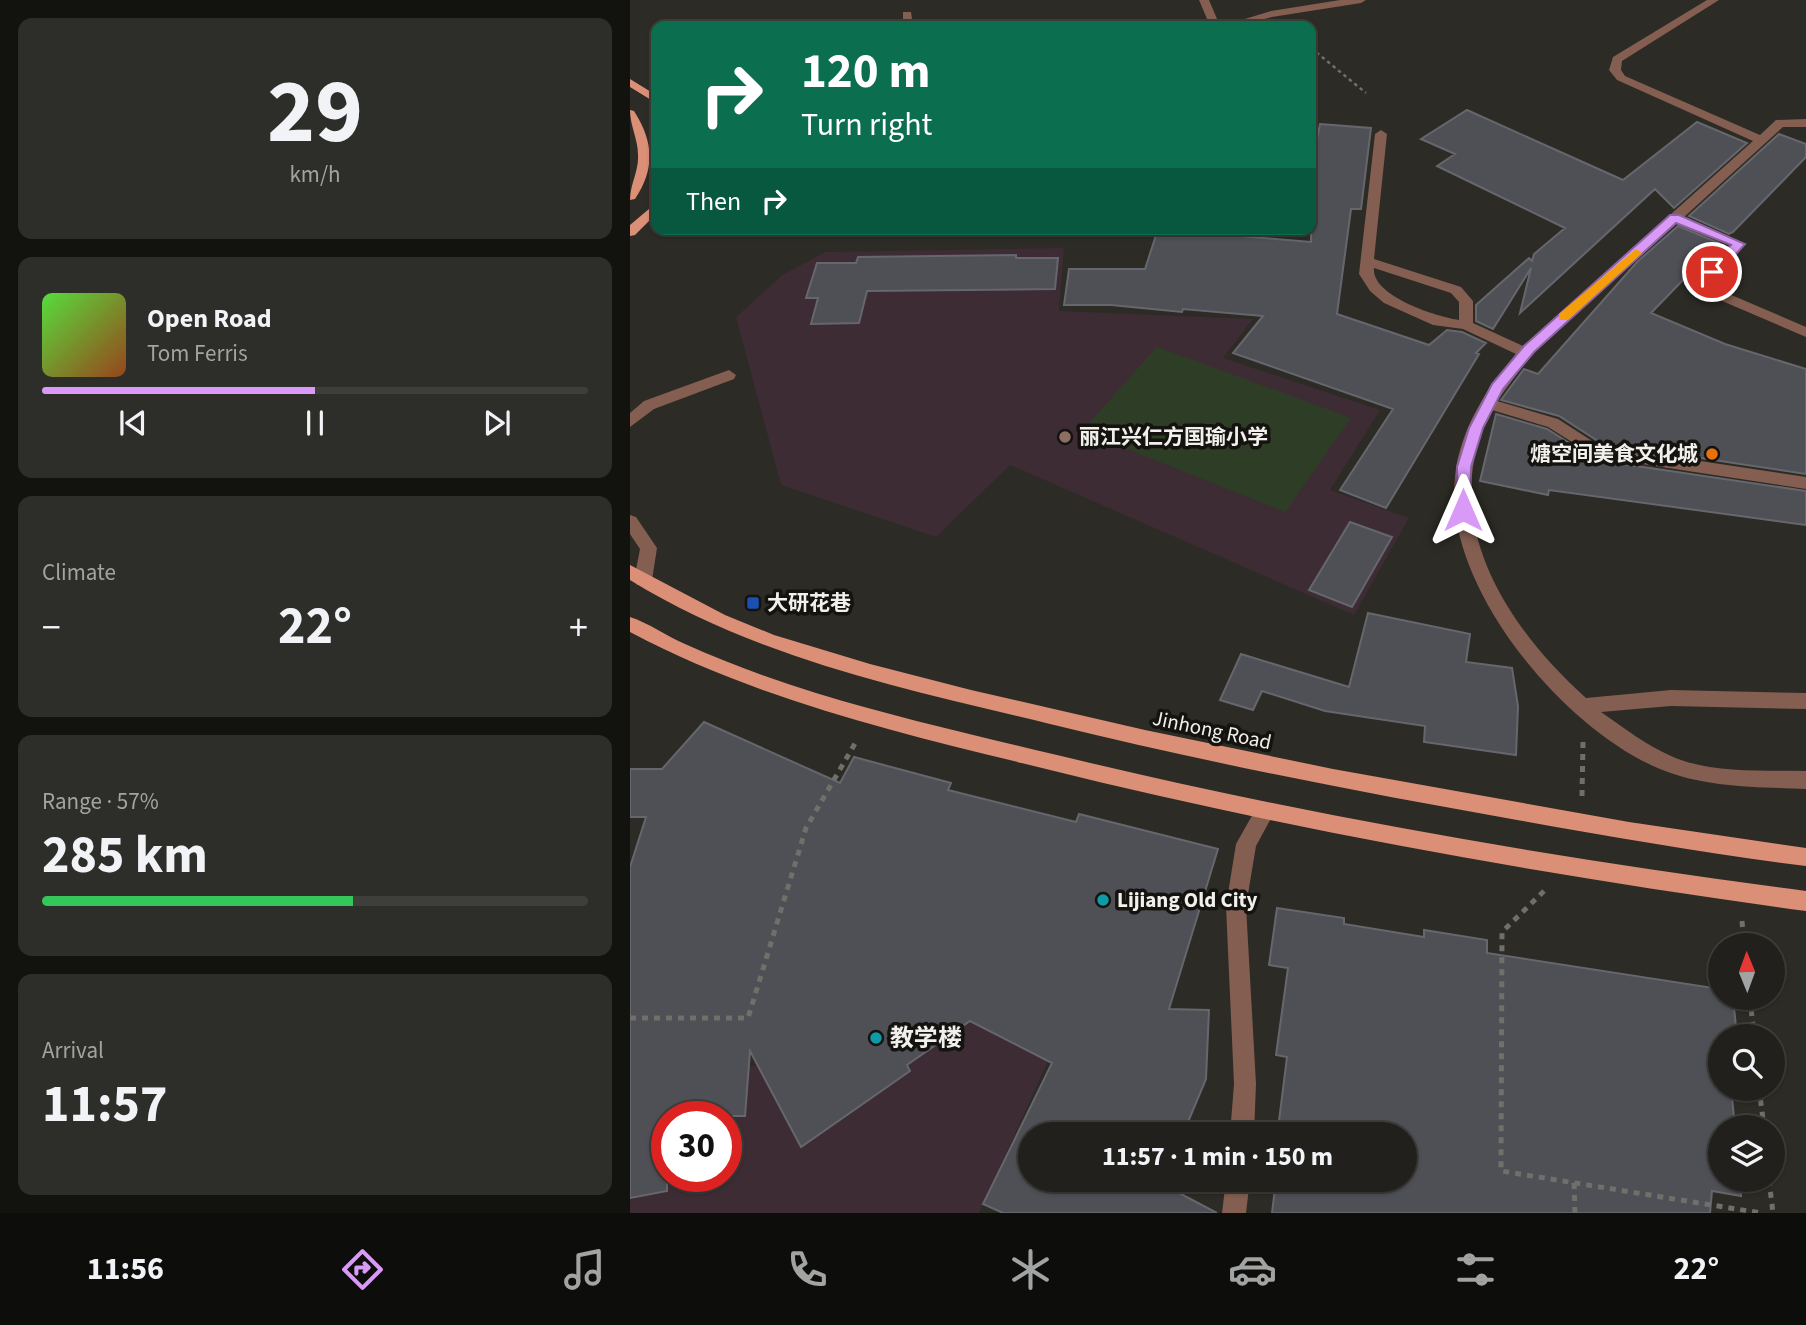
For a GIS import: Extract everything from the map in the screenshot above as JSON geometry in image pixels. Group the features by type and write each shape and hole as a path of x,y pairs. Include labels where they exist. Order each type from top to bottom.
{"main road":[{"path":"630,82 651,97"},
{"path":"630,114 645,145 630,196"},
{"path":"630,232 651,212"},
{"name":"Jinhong Road","path":"636,576 718,619 776,642 970,697 1249,762 1716,846 1806,858"},
{"path":"630,624 686,653 748,678 872,715 1090,772 1265,811 1424,842 1806,901"}],"street":[{"path":"1204,0 1213,21"},
{"path":"1245,21 1270,14 1361,0"},
{"path":"1714,0 1618,60 1615,70 1621,78 1762,140"},
{"path":"1806,123 1780,123 1525,353 1488,403 1469,447 1461,495 1465,525 1472,548 1498,604 1519,636 1560,685 1583,706 1632,746 1666,763 1713,773 1806,780"},
{"path":"1381,134 1367,261 1366,274 1369,281 1389,300 1437,322 1466,325 1525,353"},
{"path":"1675,218 1739,244 1699,286 1806,332"},
{"path":"1367,261 1457,290 1466,301 1466,325"},
{"path":"630,422 649,405 729,375"},
{"path":"1488,403 1553,423 1596,451 1806,483"},
{"path":"630,521 649,548 636,576"},
{"path":"1583,706 1671,698 1806,701"},
{"path":"1243,1122 1245,1084 1236,906 1246,844 1265,811"},
{"path":"1234,1213 1237,1192"}],"path":[{"path":"1316,52 1366,93"},
{"path":"1582,822 1583,706"},
{"path":"630,1018 748,1018 806,828 872,715"},
{"path":"1569,866 1502,932 1501,1171 1761,1213"},
{"path":"1574,1183 1575,1213"},
{"path":"1770,1192 1773,1213"}],"shaded area":[{"name":"丽江兴仁方国瑜小学","path":"1064,248 1059,311 1253,319 1223,358 1380,410 1330,490 1409,518 1354,615 1010,465 936,537 781,485 736,317 781,276 825,252"},
{"path":"1083,984 1020,1122 1018,1122 979,1213 630,1213 630,1088 759,1065"}],"green space":[{"path":"1157,347 1351,418 1285,512 1082,431"}],"building":[{"path":"1467,110 1623,180 1697,122 1747,143 1674,208 1655,189 1520,313 1531,268 1493,329 1476,321 1476,305 1529,258 1532,261 1534,254 1565,228 1437,166 1455,154 1421,139"},
{"path":"1320,124 1371,128 1361,209 1351,209 1337,314 1429,345 1447,330 1462,332 1486,343 1476,353 1479,354 1386,508 1340,490 1393,409 1233,353 1263,316 1111,305 1064,305 1069,269 1145,269 1156,235 1230,235 1311,242 1311,235 1316,235 1316,145"},
{"path":"1779,134 1806,144 1806,157 1733,232 1729,234 1689,216"},
{"path":"1678,226 1719,243 1651,313 1725,344 1806,369 1806,474 1601,443 1559,416 1501,400 1524,369 1538,374 1637,262"},
{"path":"1016,255 1016,258 1058,258 1055,289 867,291 859,323 811,324 818,298 806,298 817,263 856,263 858,257"},
{"path":"1496,414 1547,429 1596,460 1806,491 1806,525 1549,490 1548,495 1480,481"},
{"path":"1350,522 1392,537 1352,607 1309,590"},
{"path":"1368,613 1470,634 1466,662 1512,668 1518,706 1516,755 1424,742 1425,726 1325,711 1262,691 1253,710 1220,700 1241,654 1349,687"},
{"path":"704,722 840,783 854,757 951,783 948,790 1076,822 1079,814 1218,849 1169,1009 1209,1010 1206,1079 1188,1122 1023,1122 1052,1063 970,1021 907,1065 910,1071 801,1147 750,1051 745,1116 742,1116 742,1101 651,1101 651,1192 662,1192 630,1198 630,867 646,817 630,817 630,769 662,769"},
{"path":"1277,908 1344,918 1344,924 1424,937 1424,930 1487,940 1487,953 1708,987 1708,1010 1734,1010 1736,1024 1708,1024 1708,1101 1732,1101 1734,1115 1708,1115 1708,1192 1712,1192 1710,1213 1272,1213 1275,1192 1417,1192 1417,1122 1279,1121 1287,1057 1276,1055 1288,968 1269,965"},
{"path":"1018,1132 1018,1192 1177,1192 1217,1213 1003,1213 983,1204"},
{"path":"1718,1192 1741,1192 1741,1196"}],"slow traffic":[{"path":"1563,317 1636,253"}],"place":[{"name":"丽江兴仁方国瑜小学","path":"1065,437"},
{"name":"煻空间美食文化城","path":"1712,454"},
{"name":"大研花巷","path":"753,603"},
{"name":"Lijiang Old City","path":"1103,900"},
{"name":"教学楼","path":"876,1038"}],"route":[{"path":"1463,510 1461,495 1464,467 1476,428 1497,387 1529,349 1675,218 1739,244 1712,272"}]}
